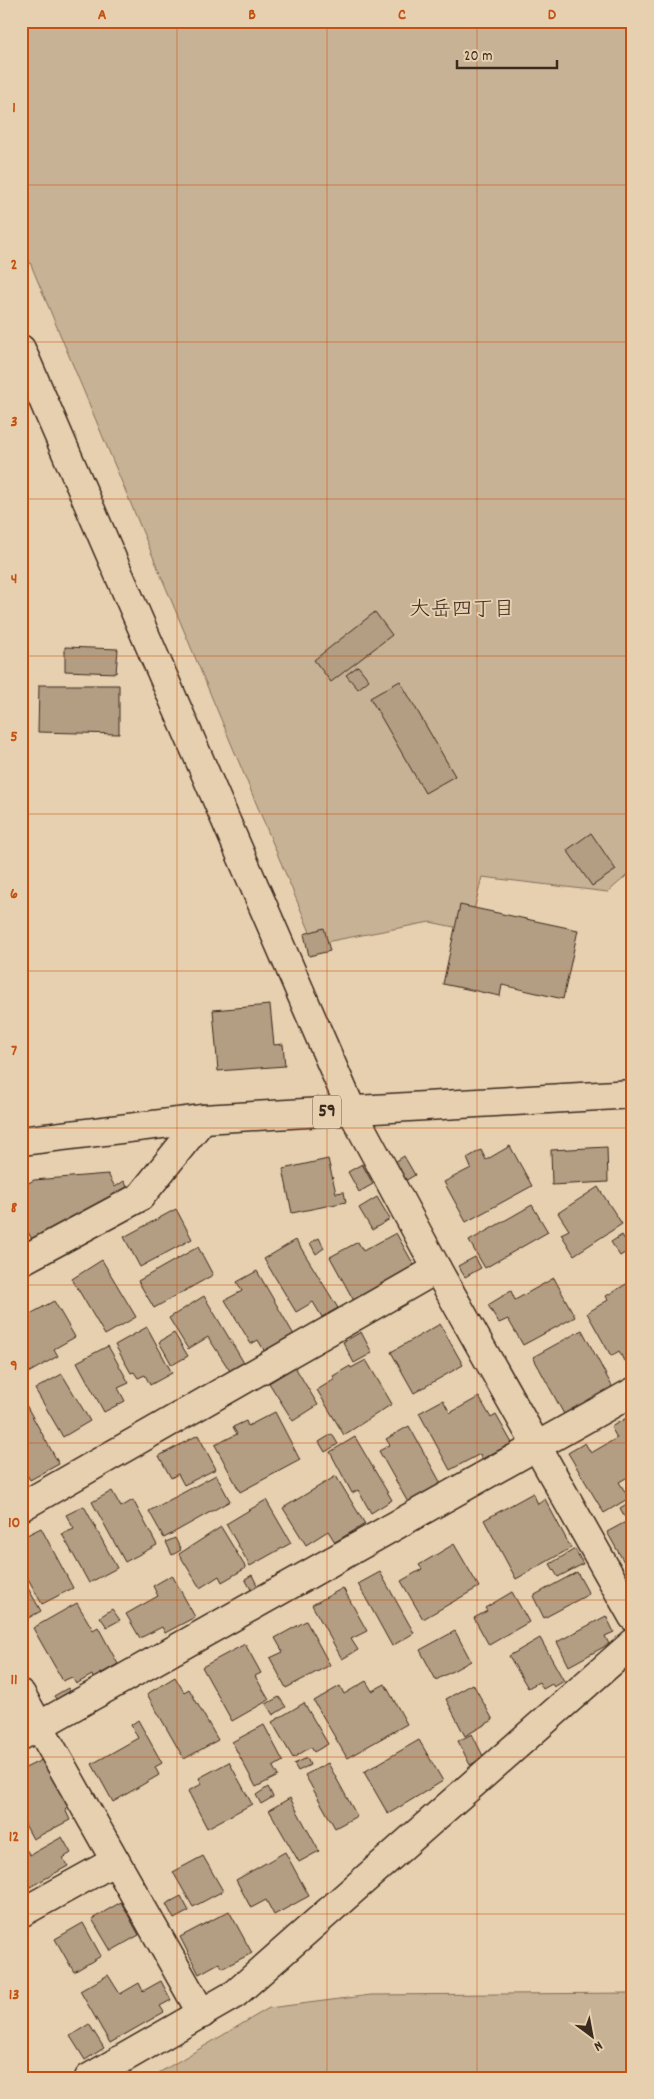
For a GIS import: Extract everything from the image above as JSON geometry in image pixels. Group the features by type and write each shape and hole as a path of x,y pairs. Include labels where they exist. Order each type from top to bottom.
{"street":[{"path":"21,349 352,1111 437,1269 633,1617"},
{"name":"59","path":"21,1141 203,1119 633,1094"},
{"path":"21,1260 140,1196 203,1119"},
{"path":"21,1507 437,1269"},
{"path":"30,1732 633,1392"},
{"path":"89,2078 235,1994 633,1643"},
{"path":"21,1694 30,1732 115,1861 202,2014"},
{"path":"21,1913 115,1861"}],"shaded area":[{"path":"21,21 633,21 633,870 608,892 482,877 469,930 430,922 315,944 21,241"},
{"path":"633,1993 633,2078 150,2078 269,2008 371,1995"}],"building":[{"path":"375,612 392,635 331,682 314,660"},
{"path":"65,647 118,649 116,673 65,671"},
{"path":"358,666 369,680 358,689 346,675"},
{"path":"400,681 455,776 425,793 370,698"},
{"path":"39,685 119,685 119,734 38,732"},
{"path":"591,833 616,870 592,886 567,850"},
{"path":"460,905 578,930 563,999 502,985 500,996 443,984"},
{"path":"324,928 330,951 309,956 304,934"},
{"path":"270,1005 274,1045 283,1044 285,1066 218,1071 213,1010"},
{"path":"510,1146 532,1186 466,1222 444,1182 471,1168 467,1158 481,1150 486,1160"},
{"path":"607,1147 608,1182 552,1185 551,1150"},
{"path":"404,1156 415,1175 405,1181 395,1162"},
{"path":"328,1159 336,1193 344,1192 346,1202 292,1213 283,1169"},
{"path":"362,1164 373,1184 359,1192 348,1172"},
{"path":"108,1174 115,1187 124,1181 131,1194 37,1248 21,1220 21,1187 34,1180"},
{"path":"598,1187 622,1224 574,1255 561,1234 569,1230 558,1213"},
{"path":"377,1197 390,1219 372,1230 359,1208"},
{"path":"532,1205 548,1232 485,1268 469,1241"},
{"path":"176,1209 192,1239 140,1267 124,1237"},
{"path":"396,1233 415,1267 354,1301 330,1257 358,1242 363,1251"},
{"path":"622,1235 631,1249 620,1256 611,1242"},
{"path":"319,1238 324,1248 316,1254 310,1243"},
{"path":"296,1240 338,1308 322,1317 313,1302 296,1312 264,1259"},
{"path":"198,1247 213,1275 154,1308 138,1281"},
{"path":"475,1257 481,1268 465,1277 458,1266"},
{"path":"102,1260 136,1317 105,1335 72,1279"},
{"path":"257,1271 294,1335 265,1352 258,1340 251,1344 225,1300 242,1291 237,1282"},
{"path":"554,1278 575,1317 523,1345 508,1319 499,1323 488,1305 511,1291 515,1300"},
{"path":"633,1280 633,1355 624,1361 619,1351 611,1356 587,1313 608,1300 606,1296"},
{"path":"204,1296 244,1363 230,1371 208,1337 188,1349 169,1318"},
{"path":"54,1301 75,1337 54,1349 58,1356 21,1377 21,1319"},
{"path":"440,1324 463,1365 414,1393 391,1352"},
{"path":"147,1327 172,1373 150,1385 145,1375 138,1378 134,1372 131,1373 115,1345"},
{"path":"582,1330 614,1390 565,1416 533,1357"},
{"path":"361,1332 372,1353 354,1363 343,1342"},
{"path":"174,1333 188,1356 172,1365 159,1342"},
{"path":"108,1346 129,1383 118,1388 125,1401 104,1412 77,1362"},
{"path":"366,1360 392,1404 344,1435 317,1390 335,1379 333,1376 350,1366 351,1368"},
{"path":"295,1367 318,1405 293,1421 269,1383"},
{"path":"62,1374 90,1421 63,1437 35,1389"},
{"path":"479,1397 491,1418 496,1415 512,1443 482,1459 480,1454 450,1470 419,1413 443,1400 450,1413"},
{"path":"26,1405 59,1464 30,1480 21,1465 21,1408"},
{"path":"275,1412 300,1460 240,1492 215,1445 237,1434 233,1427 246,1421 248,1426"},
{"path":"633,1414 633,1474 619,1482 629,1498 604,1513 568,1453 585,1443 591,1453 617,1438 611,1427"},
{"path":"409,1426 443,1487 410,1506 379,1451 390,1445 386,1439"},
{"path":"332,1434 338,1444 325,1452 319,1442"},
{"path":"198,1435 216,1469 184,1485 178,1474 171,1478 159,1456"},
{"path":"355,1437 392,1500 371,1513 358,1490 352,1493 330,1452"},
{"path":"216,1475 230,1501 164,1538 149,1511"},
{"path":"336,1476 365,1524 335,1542 328,1531 306,1545 283,1508"},
{"path":"112,1491 121,1507 133,1500 157,1545 125,1562 92,1502"},
{"path":"533,1493 538,1504 545,1499 571,1548 516,1579 484,1520"},
{"path":"266,1500 291,1543 250,1566 226,1524"},
{"path":"633,1500 633,1516 626,1519 620,1508"},
{"path":"84,1506 117,1568 89,1583 62,1534 74,1529 66,1515"},
{"path":"633,1518 633,1578 607,1532"},
{"path":"221,1527 246,1568 222,1582 219,1576 200,1588 179,1554"},
{"path":"41,1528 73,1588 42,1604 21,1566 21,1538"},
{"path":"175,1538 181,1550 172,1555 166,1542"},
{"path":"454,1544 479,1587 423,1619 401,1581 422,1569 419,1565"},
{"path":"575,1549 583,1564 558,1577 550,1564"},
{"path":"380,1572 414,1633 392,1646 358,1584"},
{"path":"577,1572 589,1594 544,1618 533,1596"},
{"path":"172,1575 195,1617 165,1633 162,1627 140,1638 126,1614 158,1596 153,1586"},
{"path":"252,1575 263,1597 257,1600 245,1579"},
{"path":"21,1576 41,1611 21,1622"},
{"path":"343,1588 367,1631 351,1639 358,1650 342,1659 312,1605"},
{"path":"512,1592 529,1622 489,1645 474,1618 487,1611 485,1608"},
{"path":"77,1603 93,1630 98,1627 118,1664 93,1678 92,1675 76,1684 72,1677 63,1681 33,1628"},
{"path":"112,1609 120,1620 107,1627 100,1617"},
{"path":"606,1616 614,1632 605,1636 609,1644 569,1666 557,1642"},
{"path":"306,1621 330,1665 286,1688 270,1658 283,1652 275,1638"},
{"path":"455,1631 471,1661 436,1680 420,1650"},
{"path":"540,1638 564,1681 554,1687 552,1684 543,1689 539,1682 528,1688 509,1656"},
{"path":"245,1644 261,1673 255,1676 269,1700 232,1721 202,1667"},
{"path":"175,1677 184,1692 189,1689 218,1740 184,1759 147,1694"},
{"path":"366,1681 372,1691 385,1684 407,1724 347,1758 314,1701 340,1686 344,1694"},
{"path":"473,1684 493,1720 465,1736 446,1699"},
{"path":"68,1688 72,1695 59,1703 54,1696"},
{"path":"279,1697 286,1707 273,1715 266,1704"},
{"path":"304,1703 328,1744 314,1752 311,1747 293,1758 272,1722"},
{"path":"138,1720 162,1763 155,1767 159,1775 113,1802 92,1764 138,1738 131,1725"},
{"path":"264,1725 283,1761 273,1767 278,1776 256,1787 232,1742"},
{"path":"472,1734 484,1758 470,1765 458,1741"},
{"path":"419,1740 443,1781 388,1814 364,1772"},
{"path":"307,1758 310,1765 298,1771 294,1764"},
{"path":"44,1759 68,1806 65,1809 70,1820 33,1839 21,1817 21,1770"},
{"path":"229,1762 252,1804 207,1828 188,1791 202,1784 199,1778"},
{"path":"328,1763 357,1816 335,1828 305,1775"},
{"path":"268,1787 273,1797 261,1804 256,1795"},
{"path":"290,1798 319,1851 299,1862 269,1810"},
{"path":"62,1837 71,1853 63,1858 68,1866 21,1892 21,1850 25,1848 30,1855"},
{"path":"285,1852 309,1896 274,1915 266,1900 251,1908 236,1880"},
{"path":"203,1856 223,1891 193,1907 173,1872"},
{"path":"181,1896 189,1911 174,1919 166,1904"},
{"path":"121,1902 139,1935 111,1951 92,1919"},
{"path":"229,1911 252,1953 223,1968 219,1963 199,1974 180,1937"},
{"path":"83,1923 101,1956 74,1972 55,1939"},
{"path":"108,1975 120,1994 139,1983 143,1991 161,1981 171,2000 160,2006 164,2012 110,2043 80,1991"},
{"path":"89,2024 104,2048 85,2060 70,2036"}],"district":[{"name":"大岳四丁目","path":"462,611"}]}
